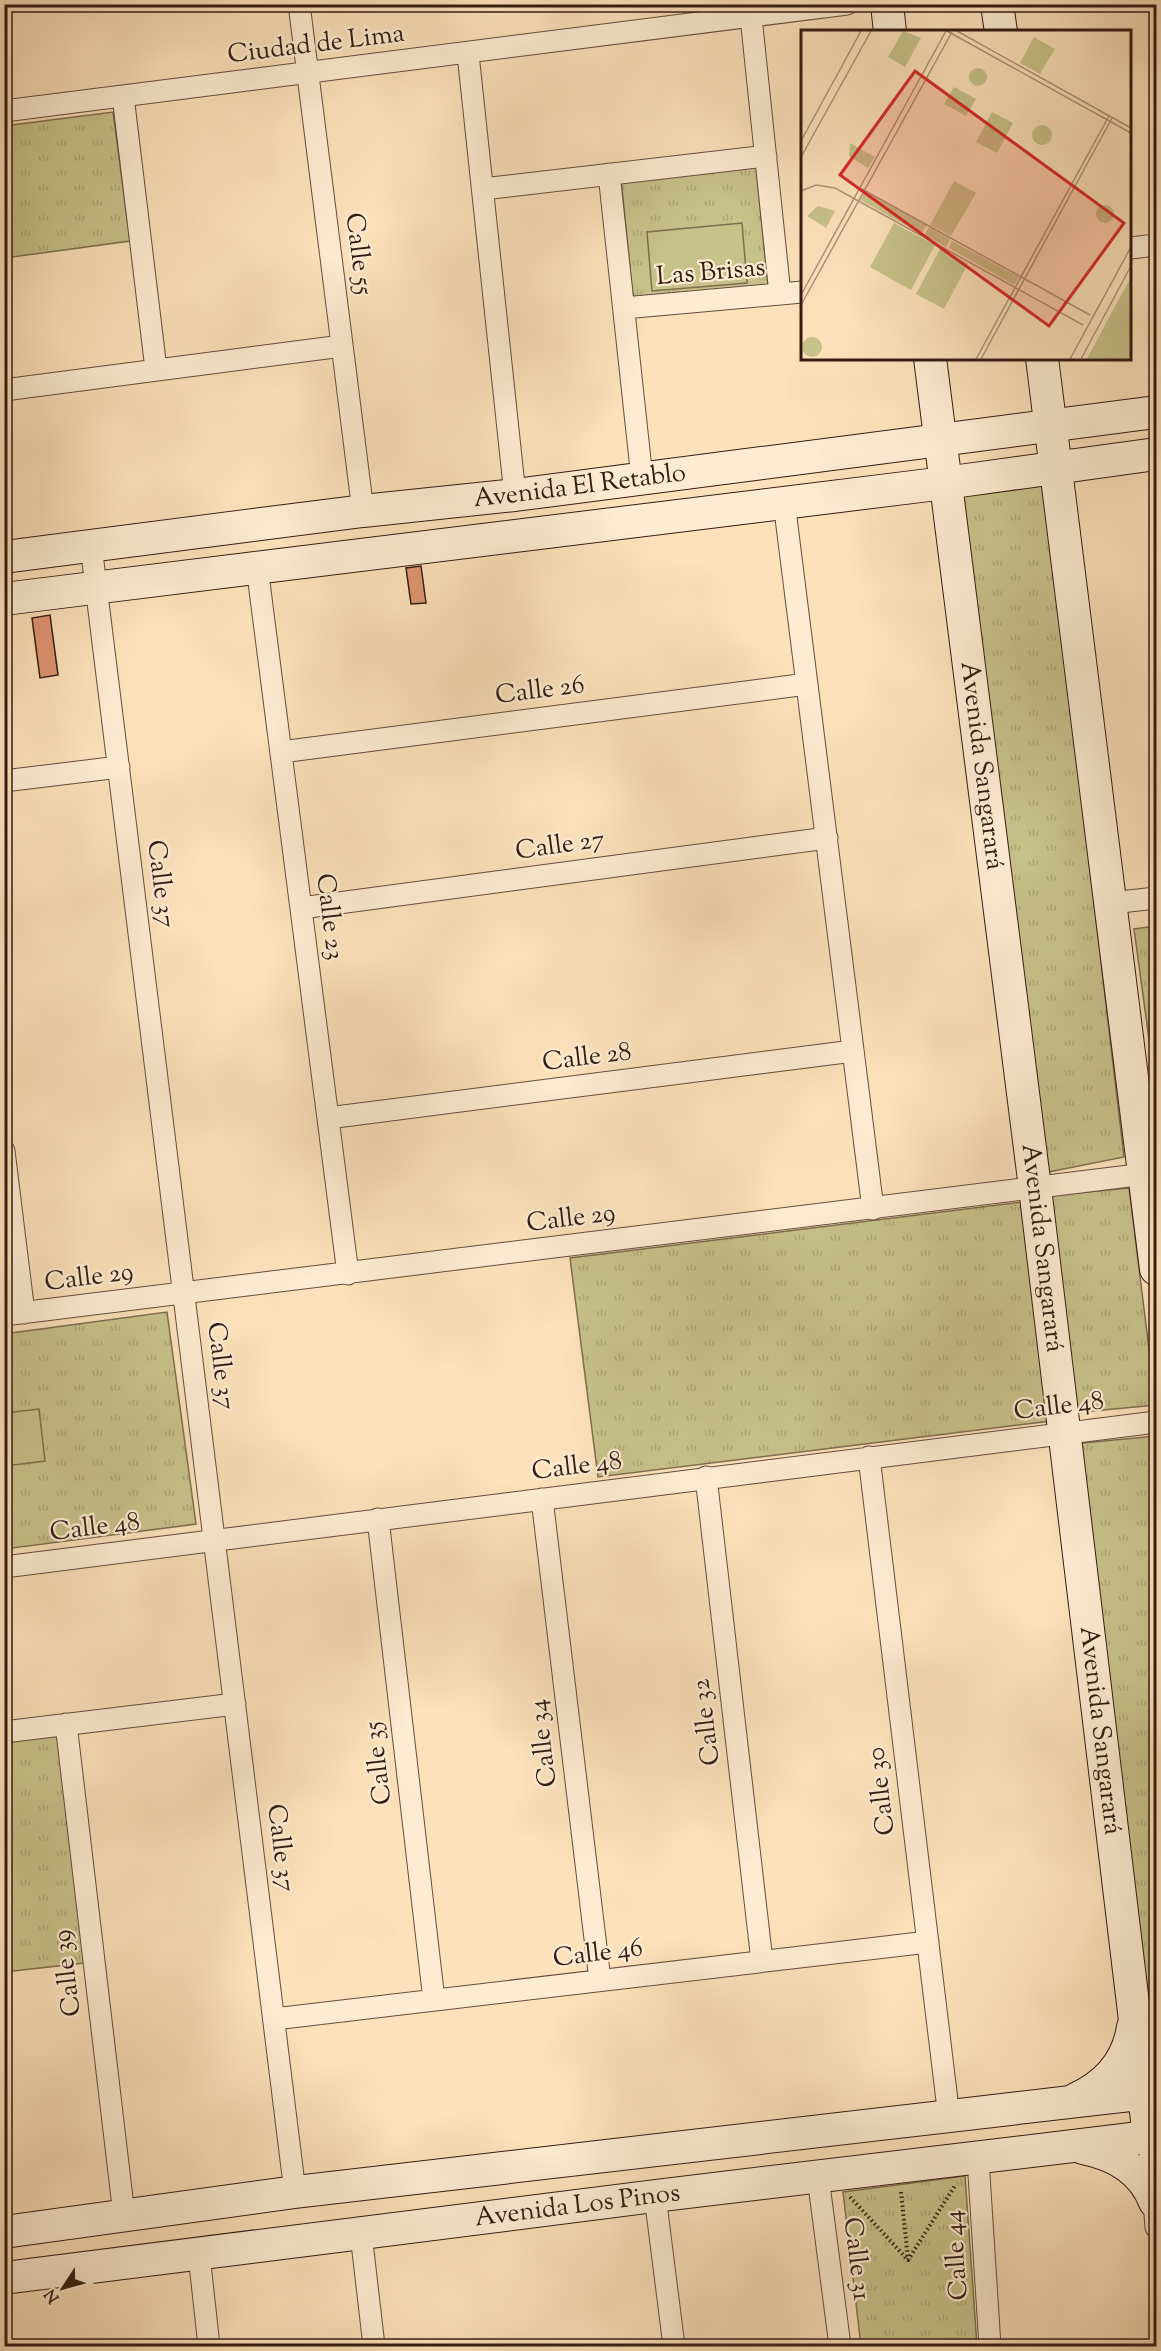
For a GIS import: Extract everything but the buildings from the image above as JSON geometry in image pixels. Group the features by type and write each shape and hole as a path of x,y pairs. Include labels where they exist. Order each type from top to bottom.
{"street":[{"name":"Calle 55","path":"299,4 363,511"},
{"name":"Ciudad de Lima","path":"4,111 468,54 848,4"},
{"path":"887,4 890,30"},
{"path":"998,4 1001,30"},
{"path":"751,17 780,294"},
{"path":"468,54 516,495"},
{"path":"123,96 156,369"},
{"path":"483,189 765,156"},
{"path":"609,174 642,478"},
{"path":"1131,248 1156,245"},
{"name":"Las Brisas","path":"624,308 801,292"},
{"path":"4,390 342,346"},
{"name":"Avenida Sangarará","path":"930,360 1035,1188 1134,2008 1150,2093 1153,2137"},
{"path":"1042,360 1156,1269"},
{"name":"Avenida El Retablo","path":"4,557 363,511 516,495 1156,412"},
{"name":"Avenida El Retablo","path":"4,599 945,483 1156,454"},
{"path":"880,490 905,497 918,504 932,516 953,546"},
{"path":"784,502 873,1209"},
{"name":"Calle 37","path":"91,546 295,2192"},
{"name":"Calle 23","path":"257,567 348,1274"},
{"name":"Calle 26","path":"281,752 807,684"},
{"path":"4,781 119,767"},
{"name":"Calle 27","path":"301,908 826,838"},
{"path":"1111,903 1156,898"},
{"name":"Calle 28","path":"328,1118 853,1051"},
{"path":"5,1157 14,1314"},
{"name":"Calle 29","path":"14,1314 1145,1174"},
{"name":"Calle 48","path":"4,1567 1156,1422"},
{"name":"Calle 30","path":"869,1457 949,2118"},
{"name":"Calle 32","path":"706,1477 762,1961"},
{"name":"Calle 34","path":"542,1499 600,1980"},
{"name":"Calle 35","path":"378,1519 434,2000"},
{"path":"4,1732 235,1704"},
{"name":"Calle 39","path":"66,1724 124,2215"},
{"name":"Calle 46","path":"274,2019 928,1942"},
{"path":"1060,2104 1089,2093 1112,2075 1131,2037 1134,2008"},
{"name":"Avenida Los Pinos","path":"4,2232 295,2192 1150,2093"},
{"path":"1153,2137 1156,2214"},
{"name":"Avenida Los Pinos","path":"4,2278 741,2186 831,2183 899,2168 1153,2137"},
{"path":"738,2142 741,2186"},
{"path":"1067,2148 1098,2151 1124,2163 1144,2183 1156,2214"},
{"name":"Calle 44","path":"978,2159 990,2346"},
{"name":"Calle 31","path":"831,2183 840,2346"},
{"path":"655,2196 674,2346"},
{"path":"361,2234 374,2346"},
{"path":"199,2255 209,2346"}],"path":[{"path":"899,2168 908,2260"},
{"path":"908,2260 957,2182"},
{"path":"831,2183 908,2260"}],"green space":[{"path":"113,112 130,241 5,258 4,126"},
{"path":"756,167 768,285 633,298 621,179"},
{"path":"742,223 747,283 652,291 647,232"},
{"path":"1044,479 1124,1157 1048,1172 959,492"},
{"path":"1156,926 1156,1091 1134,929"},
{"path":"1129,1188 1156,1405 1072,1413 1045,1196"},
{"path":"1023,1202 1051,1421 598,1477 570,1258"},
{"path":"167,1312 196,1524 5,1549 4,1334"},
{"path":"39,1409 45,1461 5,1466 5,1413"},
{"path":"1156,1436 1156,2079 1073,1444"},
{"path":"57,1734 84,1963 5,1972 4,1740"},
{"path":"965,2176 977,2346 861,2346 843,2192"}]}
